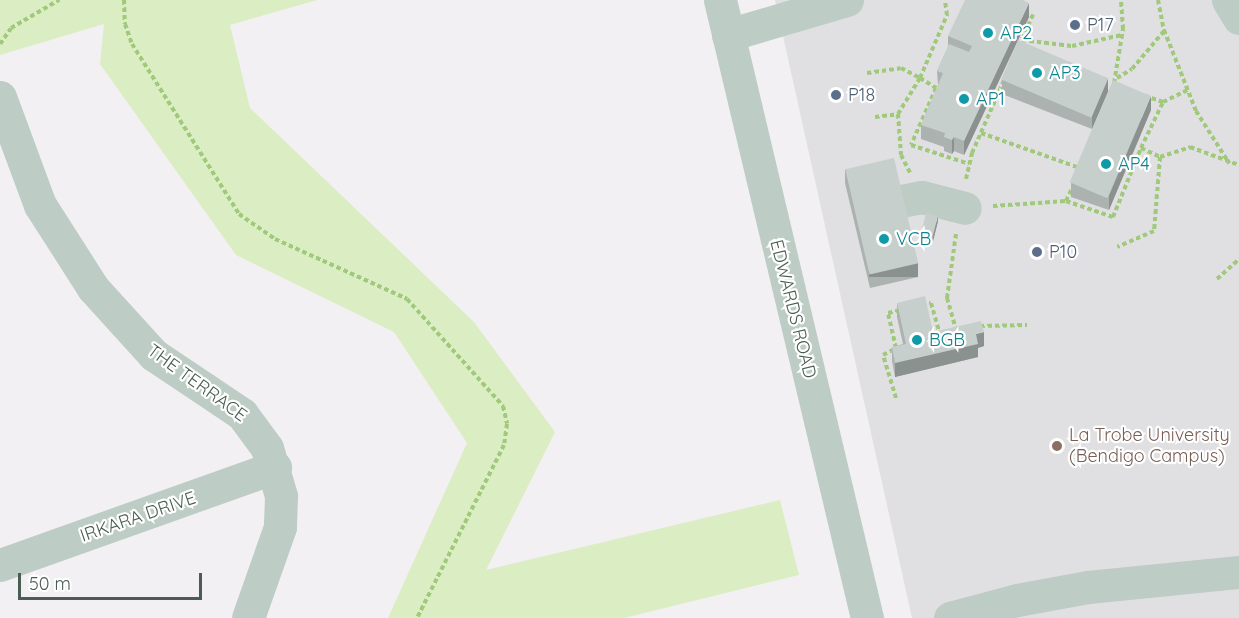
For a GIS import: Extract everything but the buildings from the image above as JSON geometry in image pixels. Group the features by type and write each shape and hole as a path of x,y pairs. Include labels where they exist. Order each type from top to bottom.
{"street":[{"name":"EDWARDS ROAD","path":"720,0 867,618"},
{"path":"1228,0 1239,18"},
{"path":"728,35 829,11"},
{"name":"THE TERRACE","path":"0,97 40,205 58,237 93,288 139,341 172,369 252,424 275,467 281,496 280,527 248,618"},
{"path":"912,199 962,209"},
{"name":"IRKARA DRIVE","path":"0,565 275,467"},
{"path":"950,618 1077,589 1239,572"}],"path":[{"path":"0,44 11,28 59,0"},
{"path":"124,0 125,24 132,44 239,214 275,239 407,299 503,406 507,424 504,445 417,618"},
{"path":"912,199 901,154 898,114 920,78 947,15 945,0"},
{"path":"1110,93 1115,80 1122,35 1121,0"},
{"path":"1158,0 1164,30 1188,90 1229,163"},
{"path":"1017,50 1033,14"},
{"path":"1115,80 1132,69 1164,30"},
{"path":"1022,39 1072,46 1122,35"},
{"path":"867,73 901,68 936,88 911,145 969,164"},
{"path":"956,330 947,298 969,164 1008,71"},
{"path":"1115,80 1124,86"},
{"path":"962,209 1066,201 1113,217 1163,102 1188,90"},
{"path":"1143,94 1163,102"},
{"path":"875,117 898,114"},
{"path":"981,133 1080,168"},
{"path":"1142,148 1160,157 1190,147 1239,165"},
{"path":"1117,247 1154,231 1160,157"},
{"path":"1066,201 1084,158"},
{"path":"1217,279 1239,259"},
{"path":"920,305 931,303 939,334 964,328"},
{"path":"896,398 883,355 896,348 888,313 909,308"},
{"path":"972,327 1027,325"}],"shaded area":[{"name":"La Trobe University (Bendigo Campus)","path":"775,0 1239,0 1239,618 912,618"}],"green space":[{"path":"0,0 317,0 230,25 250,108 474,322 555,432 486,570 780,500 799,575 624,618 388,618 467,443 394,332 236,255 100,64 104,24 0,55"}],"place":[{"name":"P17","path":"1075,25"},
{"name":"AP2","path":"988,33"},
{"name":"AP3","path":"1037,73"},
{"name":"P18","path":"836,95"},
{"name":"AP1","path":"964,99"},
{"name":"AP4","path":"1106,164"},
{"name":"VCB","path":"884,239"},
{"name":"P10","path":"1037,252"},
{"name":"BGB","path":"917,340"},
{"name":"La Trobe University (Bendigo Campus)","path":"1057,446"}]}
